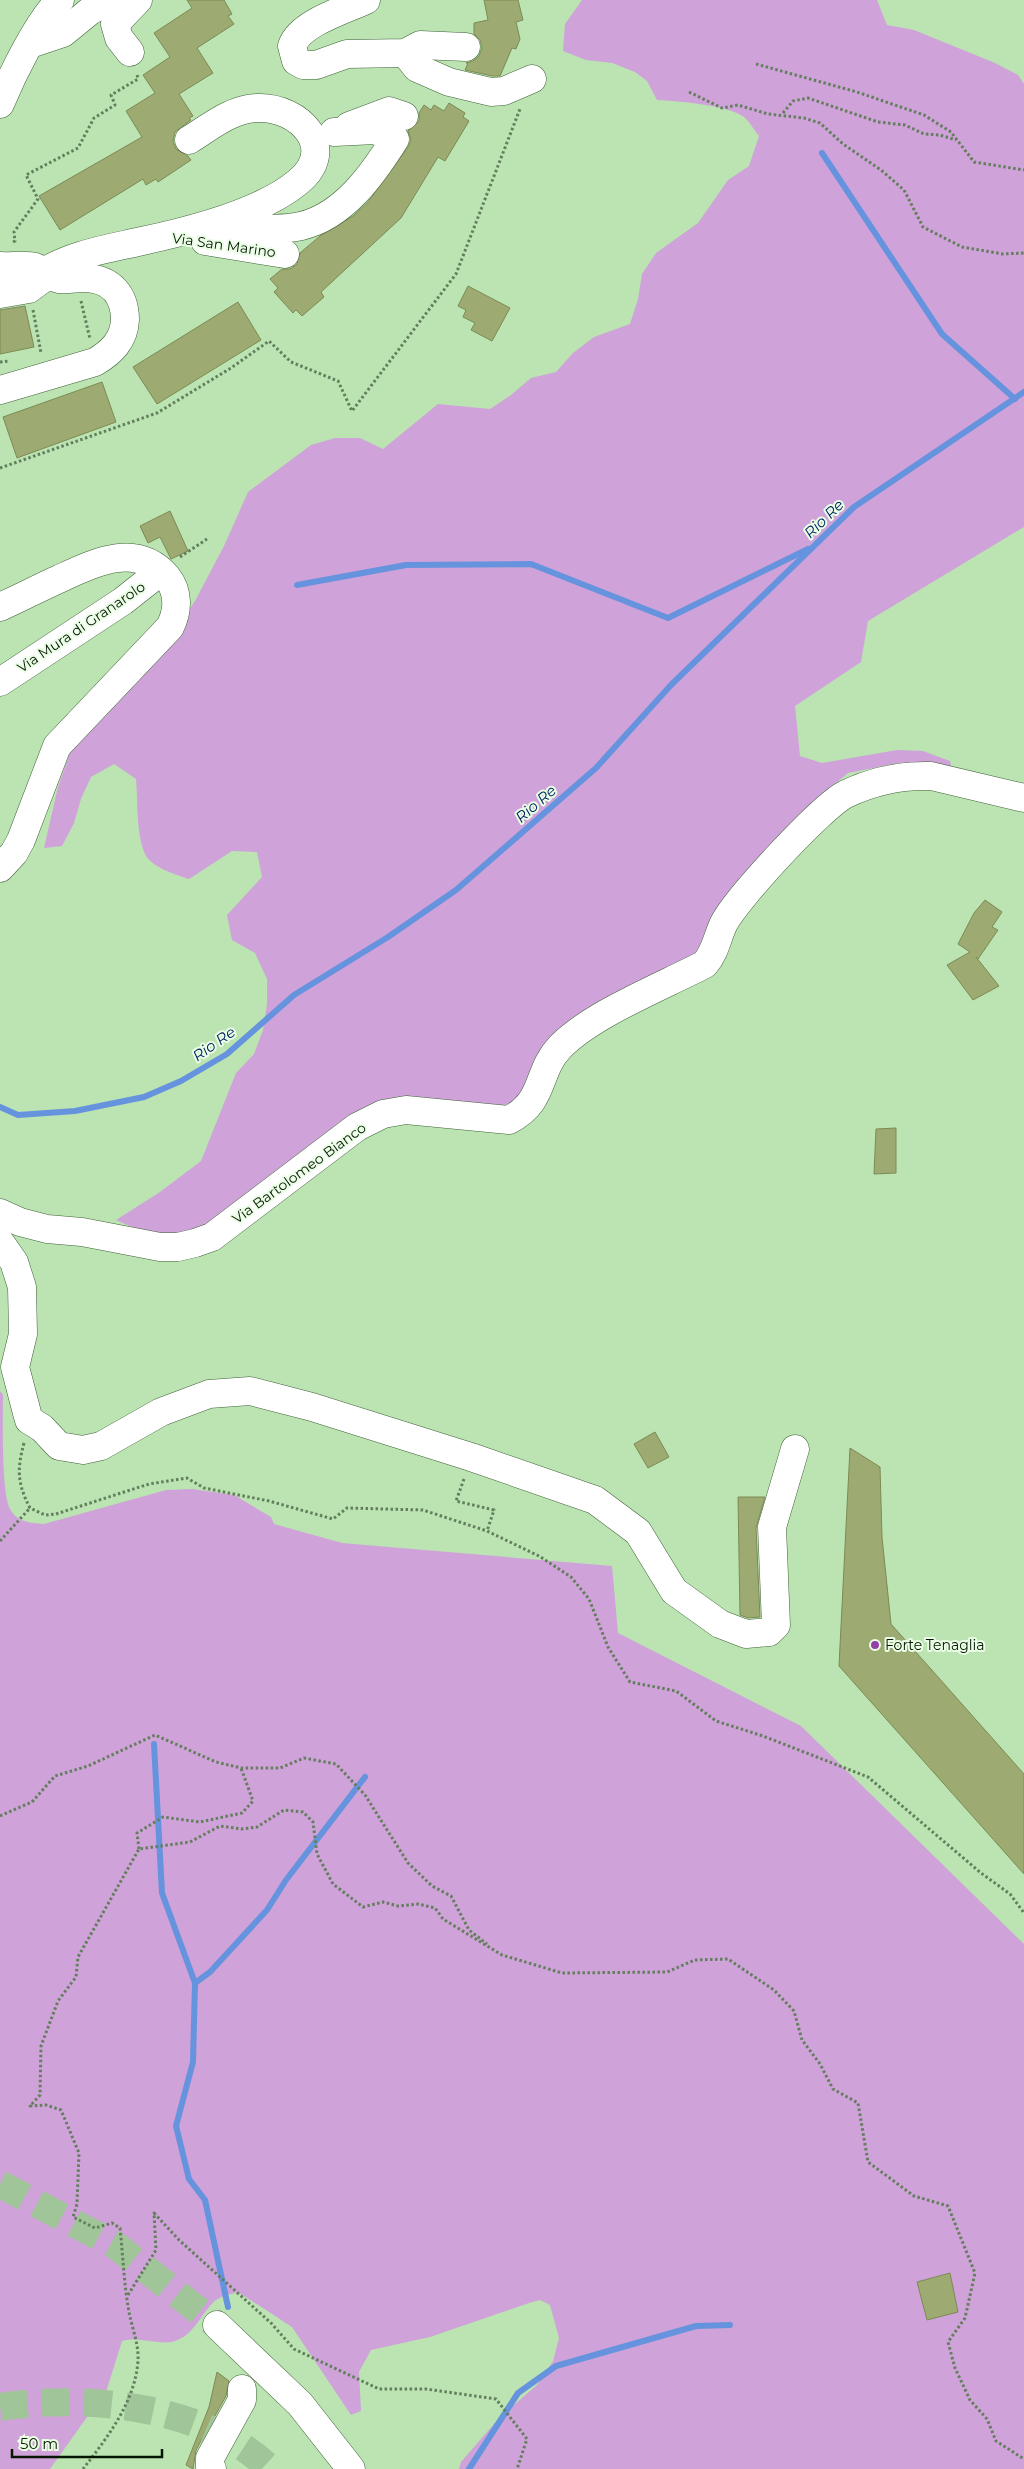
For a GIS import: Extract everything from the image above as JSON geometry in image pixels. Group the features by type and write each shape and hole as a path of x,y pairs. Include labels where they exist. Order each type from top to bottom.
{"main road":[{"path":"0,104 30,44 53,6 60,0"},
{"path":"30,44 63,33 90,11 108,0"},
{"path":"130,52 119,38 115,24 138,0"},
{"path":"366,0 308,27 299,34 292,46 296,61 303,65 316,65 346,54 405,53 420,45 466,47"},
{"path":"405,53 418,68 449,82 491,92 504,91 532,78"},
{"path":"189,140 228,115 258,108 277,110 297,118 322,133 389,111 404,116"},
{"name":"Via San Marino","path":"35,281 56,264 87,253 162,237 208,224 260,204 296,184 306,176 312,167 322,133 375,130 395,139 382,159 353,195 328,215 302,226 283,228 208,224"},
{"name":"Via San Marino","path":"162,237 232,244 285,254"},
{"name":"Via San Marino","path":"0,266 33,266 35,281"},
{"name":"Via San Marino","path":"0,294 35,281 60,279 102,280 112,285 120,295 124,308 124,332 108,354 95,362 0,390"},
{"path":"0,607 89,565 117,557 139,559 150,563 161,570 171,583 176,594 175,617 170,627 56,746 20,840 14,853 0,868"},
{"name":"Via Mura di Granarolo","path":"0,682 123,601 161,570"},
{"name":"Via Bartolomeo Bianco","path":"0,1214 20,1222 47,1229 82,1232 160,1246 178,1247 212,1237 356,1128 383,1114 406,1110 509,1120 522,1113 530,1105 552,1057 560,1046 597,1019 705,964 713,954 724,923 754,884 825,810 844,795 883,780 931,776 1024,798"},
{"path":"0,1242 14,1262 22,1287 23,1334 15,1367 30,1420 42,1428 59,1446 83,1450 101,1446 161,1412 208,1394 250,1391 312,1407 472,1457 595,1500 638,1532 674,1591 720,1624 746,1634 757,1635 769,1632 776,1625 772,1527 795,1449"},
{"path":"217,2325 300,2404 351,2469"},
{"path":"212,2469 210,2468 210,2458 242,2400 242,2390"}],"path":[{"path":"14,232 38,199 26,175 78,148 94,118 115,105 111,95 138,79 130,52"},
{"path":"756,64 857,92 924,115 951,132 974,162 1024,170"},
{"path":"0,468 158,412 231,368 269,341 291,362 338,381 352,410 456,274 532,78"},
{"path":"689,92 722,108 738,105 768,114 782,114 820,123 843,144 881,170 904,190 923,227 962,247 1003,254 1024,253"},
{"path":"782,114 793,102 808,98 878,122 904,125 924,134 940,135 957,140"},
{"path":"33,356 41,354 35,281"},
{"path":"80,296 95,362"},
{"path":"0,362 16,359"},
{"path":"161,570 206,539"},
{"path":"30,1420 18,1469 25,1498 30,1508 44,1515 56,1514 149,1484 187,1478 204,1488 269,1501 332,1519 347,1508 423,1510 487,1531 539,1556 571,1578 589,1599 608,1647 630,1682 676,1691 716,1721 763,1736 868,1777 981,1874 1010,1894 1024,1913"},
{"path":"472,1457 456,1501 494,1510 487,1531"},
{"path":"0,1541 30,1508"},
{"path":"0,1816 32,1802 55,1776 88,1766 155,1735 216,1762 241,1768 280,1768 304,1758 336,1764 365,1795 408,1863 432,1886 451,1896 469,1930 502,1955"},
{"path":"83,2469 110,2434 129,2396 138,2362 120,2228 112,2223 95,2228 73,2217 77,2204 79,2153 60,2110 46,2105 30,2106 40,2095 41,2046 58,2001 76,1977 78,1957 139,1849 137,1834 162,1817 200,1822 242,1813 254,1801 241,1768"},
{"path":"139,1849 190,1842 220,1826 242,1829 257,1827 284,1810 303,1812 313,1822 318,1854 333,1884 363,1907 383,1902 398,1906 418,1904 435,1908 443,1919 502,1955 562,1973 667,1972 694,1960 728,1960 774,1990 794,2011 802,2040 820,2064 833,2089 858,2103 868,2162 914,2196 948,2206 975,2273 965,2318 948,2342 955,2368 970,2400 987,2419 996,2441 1024,2459"},
{"path":"128,2296 156,2250 154,2213 180,2240 271,2323 294,2349 378,2389 426,2389 496,2399 527,2440 517,2469"}],"shaded area":[{"path":"582,0 877,0 887,25 914,30 995,63 1018,75 1024,84 1024,527 868,621 861,662 795,706 800,756 822,763 897,750 923,751 950,761 953,775 898,763 848,773 825,792 699,956 571,1026 516,1102 493,1108 413,1097 202,1231 152,1236 116,1220 160,1192 201,1161 236,1073 254,1054 263,1030 267,1004 267,979 255,953 232,940 227,915 262,877 257,852 232,851 189,879 158,867 148,859 142,846 136,779 114,764 91,777 81,799 74,823 62,846 44,848 58,787 71,750 153,662 195,601 224,546 248,492 311,445 335,438 360,438 383,449 438,404 490,409 531,378 556,372 573,353 594,337 630,324 638,299 642,274 656,253 698,223 728,180 749,166 759,136 744,117 726,109 657,100 647,81 635,72 612,63 586,60 563,51 565,24"},
{"path":"0,1391 3,1395 3,1454 7,1500 10,1509 16,1517 24,1521 44,1524 166,1490 192,1489 234,1495 271,1517 274,1524 342,1543 612,1566 618,1633 801,1726 1024,1944 1024,2469 459,2469 461,2462 500,2417 537,2385 553,2361 559,2338 550,2305 540,2300 430,2337 371,2350 359,2372 361,2411 351,2415 292,2327 238,2292 216,2300 188,2333 175,2341 122,2341 107,2389 50,2469 0,2469"}],"building":[{"path":"187,0 224,0 232,14 228,16 234,24 197,48 213,73 179,94 193,116 189,118 191,120 175,132 173,141 176,149 187,155 191,160 158,182 156,179 146,185 143,179 60,230 39,196 142,137 126,111 155,93 143,75 170,57 154,33 192,8"},
{"path":"484,0 518,0 523,20 516,22 520,39 516,49 512,48 500,76 465,70 468,63 466,63 473,61 479,56 482,48 480,40 474,34 474,23 488,20"},
{"path":"449,103 465,113 463,117 469,121 445,161 438,157 401,218 321,292 324,297 302,316 296,310 293,313 274,292 278,288 270,279 282,269 290,269 297,264 300,253 320,236 353,216 368,202 408,147 411,140 408,131 419,121 419,113 424,105 431,110 434,105 444,111"},
{"path":"468,286 510,308 492,341 471,330 475,323 463,317 466,310 458,306"},
{"path":"238,302 261,340 157,404 133,367"},
{"path":"25,306 34,347 0,354 0,310"},
{"path":"102,382 116,422 17,458 3,417"},
{"path":"170,511 188,551 171,559 160,537 148,543 140,526"},
{"path":"985,900 1002,912 992,927 998,930 978,959 976,957 999,986 973,1000 947,965 970,952 958,944 974,913"},
{"path":"896,1128 896,1173 874,1174 876,1129"},
{"path":"655,1432 669,1457 648,1468 634,1444"},
{"name":"Forte Tenaglia","path":"850,1448 880,1467 882,1537 891,1624 1024,1774 1024,1874 839,1666"},
{"path":"738,1497 765,1497 756,1528 760,1617 748,1618 740,1615"},
{"path":"950,2273 958,2312 927,2320 917,2282"},
{"path":"217,2372 229,2381 226,2396 196,2450 193,2469 186,2465 209,2407"}],"waterway":[{"path":"822,153 942,334 1015,399"},
{"name":"Rio Re","path":"0,1107 18,1115 75,1111 144,1097 181,1081 227,1054 294,995 388,937 456,890 596,768 671,685 854,507 1024,392"},
{"path":"297,585 406,565 531,564 668,618 808,549"},
{"path":"154,1744 162,1893 195,1983"},
{"path":"228,2307 205,2200 189,2179 176,2126 193,2062 195,1983 210,1972 267,1910 286,1880 365,1777"},
{"path":"469,2469 518,2393 556,2366 696,2326 730,2325"}],"tunnel":[{"path":"0,2184 115,2245 217,2325"},
{"path":"0,2407 34,2403 69,2402 143,2409 179,2418 212,2430 243,2447 270,2469"}],"place":[{"name":"Forte Tenaglia","path":"875,1645"}]}
